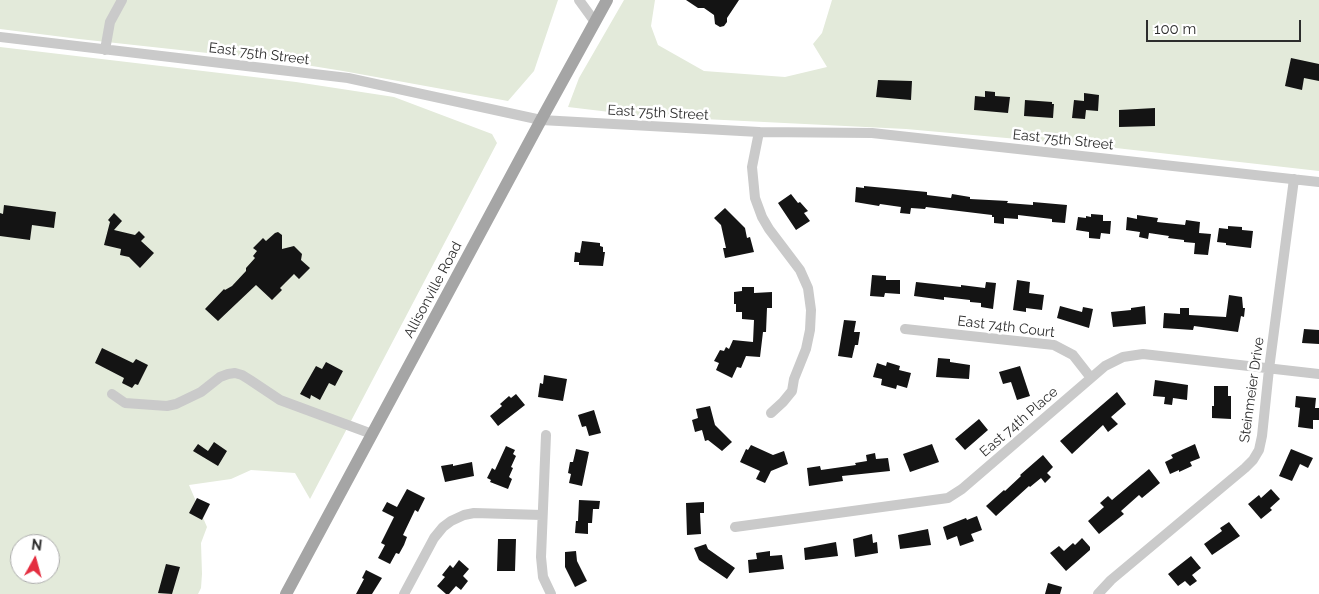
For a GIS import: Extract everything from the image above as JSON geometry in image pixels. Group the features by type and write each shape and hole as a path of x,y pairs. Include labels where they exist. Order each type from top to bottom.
{"main road":[{"name":"Allisonville Road","path":"286,594 607,0"}],"street":[{"path":"105,50 110,22 122,0"},
{"path":"578,0 595,22"},
{"name":"East 75th Street","path":"0,37 348,78 541,120 759,132 890,135 1319,182"},
{"path":"759,132 752,168 754,194 766,223 800,270 808,288 811,315 806,349 794,379 792,391 771,413"},
{"name":"Steinmeier Drive","path":"1098,594 1111,580 1253,460 1259,450 1294,179"},
{"name":"East 74th Court","path":"905,329 1054,345 1073,355 1091,378"},
{"name":"East 74th Place","path":"736,527 948,498 962,490 1091,378 1114,361 1133,355 1319,374"},
{"path":"112,394 125,403 167,406 201,392 220,377 228,374 242,375 280,400 372,434"},
{"path":"546,435 541,567 551,594"},
{"path":"404,594 434,538 443,526 451,521 460,516 474,513 542,515"}],"green space":[{"path":"0,0 558,0 534,71 508,101 281,61 0,29"},
{"path":"624,0 655,0 651,26 658,45 704,71 785,77 827,67 813,44 822,33 832,0 1319,0 1319,171 1107,147 906,129 643,116 568,107 579,78"},
{"path":"0,47 296,82 394,97 492,134 497,143 310,499 295,473 251,470 231,479 189,485 207,527 201,543 202,574 201,588 198,594 0,594"}],"building":[{"path":"686,0 739,0 727,18 727,22 724,26 720,27 715,24 714,15"},
{"path":"1291,58 1319,64 1319,81 1304,78 1302,90 1285,86"},
{"path":"878,80 912,81 911,100 876,97"},
{"path":"985,91 995,92 995,96 1010,97 1008,113 974,110 975,96 985,97"},
{"path":"1084,93 1099,95 1098,111 1086,110 1085,119 1072,118 1074,100 1084,101"},
{"path":"1025,100 1052,102 1054,104 1053,118 1024,116"},
{"path":"1155,108 1155,126 1119,127 1119,110"},
{"path":"864,186 927,192 927,195 951,198 952,194 970,197 970,199 1008,201 1007,203 1033,205 1033,202 1067,205 1065,223 1052,222 1052,219 1018,215 1018,219 1004,218 1004,224 994,223 992,215 926,207 925,209 911,208 910,214 900,213 901,207 855,202 856,187 864,188"},
{"path":"791,194 808,211 804,213 810,221 796,230 778,203"},
{"path":"4,205 56,212 54,228 32,225 30,240 0,236 0,213 3,214"},
{"path":"725,208 745,228 747,238 750,237 754,252 725,258 723,248 726,248 721,225 714,218"},
{"path":"114,213 122,221 114,230 135,235 139,231 145,237 141,241 154,253 140,268 129,257 120,255 121,249 104,245 110,222 108,220"},
{"path":"1091,214 1103,215 1103,221 1111,221 1110,234 1101,233 1100,239 1089,238 1089,232 1076,230 1078,217 1091,217"},
{"path":"1137,215 1158,218 1157,222 1185,225 1186,220 1200,222 1199,233 1211,234 1208,255 1194,254 1195,243 1149,233 1148,239 1139,237 1140,232 1126,230 1127,217 1137,219"},
{"path":"1228,226 1242,227 1242,230 1253,231 1251,248 1217,242 1219,228 1228,229"},
{"path":"278,232 282,235 282,249 294,246 302,254 301,260 310,268 299,279 294,274 280,288 282,290 272,300 256,285 218,321 205,309 224,289 232,286 246,271 246,268 255,258 253,256 257,251 253,248 263,238 266,241"},
{"path":"582,241 600,243 600,246 603,247 603,252 605,252 603,266 579,265 579,262 574,262 575,252 580,253"},
{"path":"872,275 886,276 886,280 900,280 900,294 885,293 884,297 870,296"},
{"path":"1017,280 1030,282 1029,293 1044,295 1042,310 1026,308 1026,312 1013,310"},
{"path":"916,282 985,288 986,282 996,283 993,309 981,307 981,303 970,302 970,300 944,297 944,300 914,296"},
{"path":"742,287 754,287 754,293 772,292 772,308 767,308 766,332 763,332 760,357 746,356 741,368 737,367 732,378 716,370 719,363 714,361 720,350 724,351 726,347 729,349 733,340 753,342 754,320 742,319 742,312 736,312 736,304 734,304 734,292 742,291"},
{"path":"1229,295 1242,297 1243,308 1245,308 1244,317 1241,316 1238,332 1194,326 1193,330 1163,328 1164,313 1180,314 1180,308 1189,308 1189,315 1226,317"},
{"path":"1060,306 1082,312 1083,307 1093,309 1089,328 1057,318"},
{"path":"1145,306 1146,324 1113,327 1111,312 1131,310 1131,308"},
{"path":"844,320 856,321 854,332 860,332 858,345 855,345 852,358 838,356"},
{"path":"1304,329 1319,330 1319,344 1302,343"},
{"path":"102,348 133,363 136,359 148,365 138,385 135,384 132,388 122,383 124,378 95,363"},
{"path":"938,358 950,359 950,362 970,365 969,379 936,377"},
{"path":"326,362 343,371 335,386 329,383 320,400 311,395 310,399 300,394 316,366 322,369"},
{"path":"887,362 900,366 899,370 911,373 907,388 897,385 896,389 881,385 882,379 873,377 877,363 886,366"},
{"path":"1020,366 1030,396 1017,400 1011,382 1003,384 999,372"},
{"path":"544,375 567,379 563,401 538,397 540,383 543,384"},
{"path":"1155,380 1188,385 1187,400 1173,398 1172,405 1164,404 1165,397 1153,396"},
{"path":"1214,386 1228,386 1228,396 1231,396 1231,419 1212,418"},
{"path":"1117,392 1126,404 1111,417 1118,424 1108,432 1103,425 1072,454 1060,441"},
{"path":"516,394 525,405 498,426 490,416 502,406 500,404 509,396 511,398"},
{"path":"1296,396 1316,398 1315,408 1319,408 1319,420 1313,420 1313,429 1298,427 1300,408 1295,407"},
{"path":"710,406 715,425 732,442 722,451 708,440 705,441 702,430 695,432 692,420 698,418 696,409"},
{"path":"594,410 601,433 589,436 586,426 582,427 578,415"},
{"path":"979,419 988,430 965,450 955,439"},
{"path":"214,442 227,451 218,466 193,451 198,444 208,451"},
{"path":"932,444 939,462 910,472 903,454"},
{"path":"1195,444 1200,458 1190,462 1192,466 1170,474 1165,462 1173,458 1171,455"},
{"path":"751,445 773,455 784,451 788,464 771,471 765,483 756,479 760,471 740,462 746,449 748,450"},
{"path":"506,446 515,450 513,454 516,456 511,467 513,468 509,477 512,479 508,489 490,482 491,480 487,478 492,468 495,470"},
{"path":"576,449 589,452 582,486 569,483 571,474 568,473 570,462 573,462"},
{"path":"1291,449 1313,458 1308,468 1300,464 1292,481 1279,476"},
{"path":"875,453 876,459 888,458 890,471 842,476 843,481 809,486 807,468 820,466 821,470 856,465 855,463 867,461 866,455"},
{"path":"1043,455 1053,467 1047,473 1051,477 1045,483 1041,478 1029,486 996,516 986,506"},
{"path":"472,462 474,476 445,482 441,466 453,464 453,466"},
{"path":"1149,469 1160,483 1142,498 1139,495 1121,511 1124,514 1099,534 1088,521 1104,507 1100,503 1108,496 1112,500"},
{"path":"407,489 425,498 418,512 415,510 403,535 407,537 404,545 399,554 396,553 390,564 378,558 385,545 381,543 394,517 382,511 387,502 397,507"},
{"path":"1271,489 1280,499 1270,508 1272,510 1261,519 1248,504 1259,495 1261,498"},
{"path":"197,498 210,504 202,520 189,513"},
{"path":"579,500 600,501 599,509 593,509 592,523 588,523 588,534 575,533 576,521 578,521"},
{"path":"704,502 704,513 700,513 701,534 687,535 686,503"},
{"path":"977,516 982,530 971,534 974,541 960,546 957,536 947,540 943,527"},
{"path":"1229,522 1240,536 1212,555 1204,544 1222,531 1220,528"},
{"path":"928,529 931,545 900,549 898,535"},
{"path":"872,534 873,543 877,542 878,553 855,557 853,539"},
{"path":"1082,538 1090,547 1090,550 1066,571 1050,553 1059,546 1064,551 1073,543 1075,545"},
{"path":"498,539 516,539 515,571 497,571"},
{"path":"836,542 838,556 805,560 804,548"},
{"path":"706,544 708,549 735,568 727,579 699,560 694,548"},
{"path":"576,551 577,561 587,581 575,587 565,567 565,552"},
{"path":"770,551 770,556 782,555 784,569 749,573 748,560 757,559 756,553"},
{"path":"1191,556 1201,568 1192,575 1197,581 1190,586 1185,581 1178,586 1168,574"},
{"path":"459,560 469,569 463,576 468,581 461,590 456,586 449,594 446,594 437,586 445,577 442,575 450,565 453,568"},
{"path":"166,564 180,567 172,594 158,593"},
{"path":"366,570 382,578 372,594 356,594 364,579 362,578"},
{"path":"1048,583 1062,587 1060,594 1045,594"}]}
